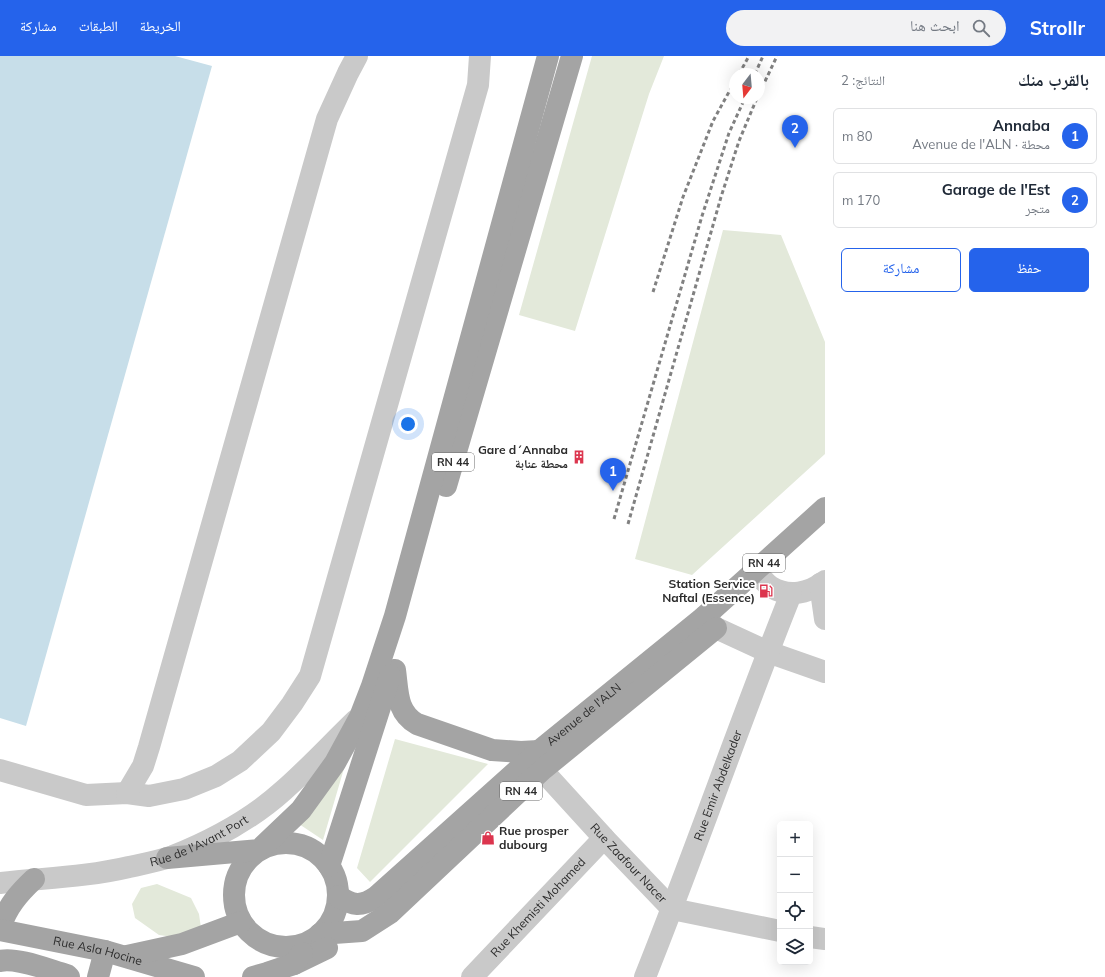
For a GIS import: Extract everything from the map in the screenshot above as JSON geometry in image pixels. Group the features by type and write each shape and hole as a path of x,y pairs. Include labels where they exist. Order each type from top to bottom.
{"main road":[{"path":"317,937 298,946 282,947 266,943 252,934 241,922 235,906 234,890 236,880 246,860 259,850 301,810 335,763 360,717 372,686 395,616 548,56"},
{"name":"RN 44","path":"329,866 394,664 572,56"},
{"name":"Avenue de l'ALN","path":"338,896 347,902 355,904 370,901 376,898 710,623 755,571 823,517"},
{"path":"394,664 399,700 402,709 411,721 492,750 521,752 541,761"},
{"name":"Avenue de l'ALN","path":"317,937 362,931 390,913 541,761"},
{"path":"167,858 259,850 273,844 289,843 305,846 319,854 335,875 338,896 336,910 330,924 294,964"},
{"path":"0,927 10,905 34,879"},
{"path":"98,977 115,954 182,944 241,922"},
{"name":"Rue Asla Hocine","path":"0,930 115,954 194,977"},
{"path":"253,977 294,964 362,931"},
{"path":"0,961 17,960 70,977"}],"street":[{"path":"127,794 143,766 149,747 327,119 357,56"},
{"path":"0,770 86,795 127,794 149,796 184,789 216,776 240,761 271,732 292,704 310,676 476,92 480,56"},
{"path":"755,571 770,586 791,594 805,591 823,582 825,619"},
{"name":"Rue Emir Abdelkader","path":"645,977 791,594"},
{"path":"710,623 768,652 825,672"},
{"name":"Rue de l'Avant Port","path":"0,883 82,875 128,868 167,858 212,839 265,806 284,790 360,717"},
{"name":"Rue Zaafour Nacer","path":"541,761 604,838 672,909 777,930"},
{"name":"Rue Khemisti Mohamed","path":"472,977 604,838"},
{"path":"813,937 825,940"}],"green space":[{"path":"592,56 664,56 649,94 575,331 519,315"},
{"path":"723,230 781,235 825,342 825,454 692,575 635,559"},
{"path":"395,739 488,764 370,882 357,868"},
{"path":"345,765 323,840 299,824"},
{"path":"157,884 191,898 199,914 201,928 188,939 159,935 135,918 132,904 141,888"}],"water":[{"path":"0,56 175,56 212,66 26,726 0,718"}],"railway":[{"path":"742,68 749,56"},
{"path":"758,68 763,56"},
{"path":"765,81 777,56"},
{"path":"653,292 683,197 713,121 729,92"},
{"path":"614,519 702,216 729,133 742,104"},
{"path":"628,524 721,197 739,141 754,104"}],"place":[{"name":"Garage de l'Est","path":"795,148"},
{"name":"Gare d´Annaba محطة عنابة","path":"579,457"},
{"name":"Annaba","path":"613,491"},
{"name":"Station Service Naftal (Essence)","path":"766,591"},
{"name":"Rue prosper dubourg","path":"488,838"}]}
